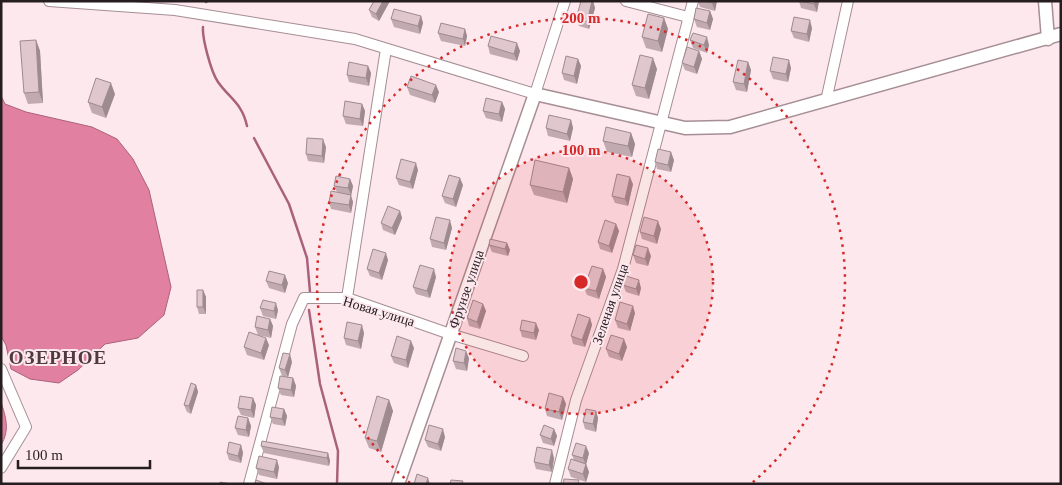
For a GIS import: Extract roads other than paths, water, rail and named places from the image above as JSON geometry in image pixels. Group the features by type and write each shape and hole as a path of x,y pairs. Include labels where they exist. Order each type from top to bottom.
{"street":[{"path":"49,1 174,6 354,39 535,94 684,128 730,127 1061,34"},
{"path":"535,94 565,1"},
{"path":"626,1 688,17"},
{"name":"Зеленая улица","path":"555,484 576,400 623,269 692,1"},
{"path":"826,101 848,1"},
{"path":"1045,1 1048,38"},
{"path":"347,298 386,49"},
{"name":"Фрунзе улица","path":"398,484 535,94"},
{"name":"Новая улица","path":"249,484 292,324 304,298 347,298 450,334 523,356"},
{"path":"1,368 26,427 1,468"}],"waterway":[{"path":"203,27 205,47 215,77 222,88 239,106 247,126"},
{"path":"254,138 289,204 307,258 310,292"},
{"path":"309,310 320,384 338,451 337,484"}],"district":[{"name":"ОЗЕРНОЕ","path":"58,357"}]}
